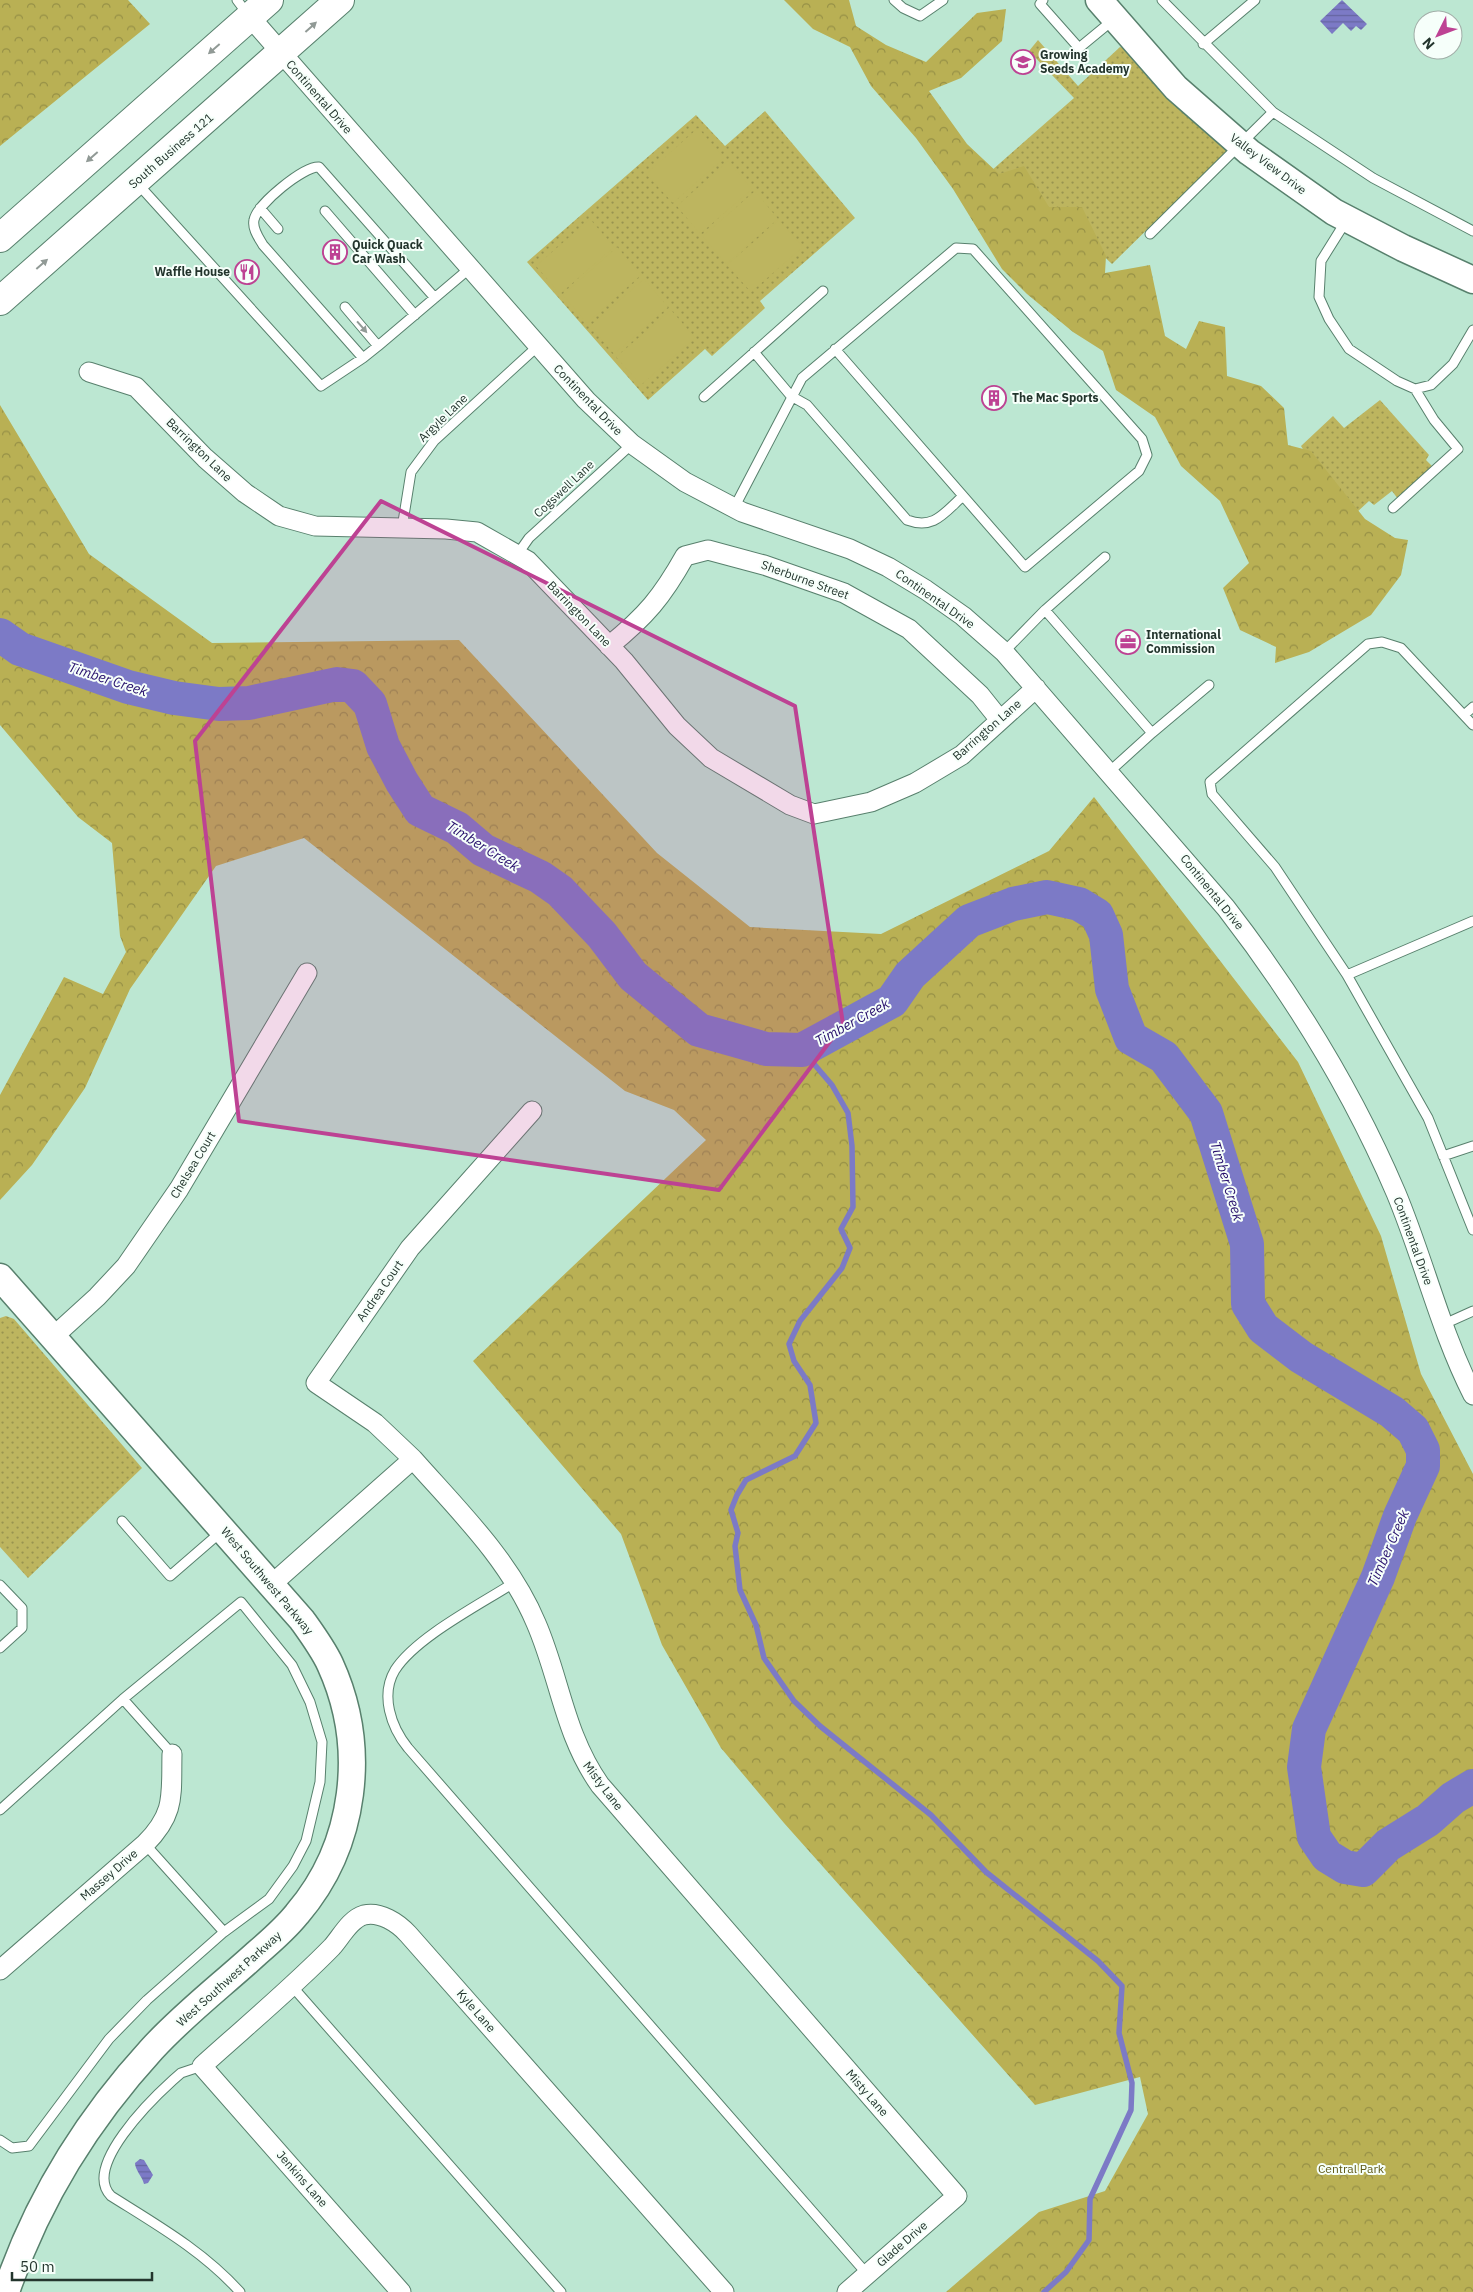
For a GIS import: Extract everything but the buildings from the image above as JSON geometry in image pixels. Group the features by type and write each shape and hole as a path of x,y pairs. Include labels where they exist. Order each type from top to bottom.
{"main road":[{"name":"South Business 121","path":"3,298 340,0"},
{"path":"0,238 252,6"}],"street":[{"name":"Continental Drive","path":"252,6 281,53 586,400 632,444 686,482 734,508 774,524 850,549 888,567 926,590 963,616 1004,652 1036,688 1226,908 1259,951 1311,1028 1358,1111 1393,1186 1410,1229 1442,1325 1454,1356 1473,1395"},
{"name":"Valley View Drive","path":"1107,9 1176,88 1240,144 1334,212 1403,248 1473,280"},
{"name":"Barrington Lane","path":"89,372 136,387 205,458 245,493 279,516 315,526 477,532 517,555 528,562 609,646 677,726 711,758 790,805 814,814 871,802 915,783 962,754 1036,688"},
{"name":"Sherburne Street","path":"609,646 635,625 656,604 685,556 708,550 764,565 844,593 909,629 980,695 1000,720"},
{"name":"Chelsea Court","path":"53,1337 97,1297 126,1266 179,1189 307,973"},
{"name":"Andrea Court","path":"413,1459 380,1428 316,1383 410,1248 532,1111"},
{"name":"West Southwest Parkway","path":"6,1287 53,1337 302,1620 330,1664 344,1704 352,1747 353,1768 347,1810 336,1850 318,1884 297,1915 154,2047 92,2120 44,2201 20,2253 10,2288"},
{"name":"Misty Lane","path":"413,1459 492,1549 526,1600 545,1643 573,1739 600,1785 957,2196"},
{"path":"272,1584 413,1459"},
{"name":"Massey Drive","path":"3,1963 145,1844 158,1829 169,1810 172,1754"},
{"name":"Kyle Lane","path":"202,2066 324,1955 358,1918 370,1914 393,1921 402,1927 724,2292"},
{"name":"Jenkins Lane","path":"202,2066 401,2292"},
{"name":"Glade Drive","path":"847,2292 957,2196"}],"lane":[{"path":"894,0 903,8 920,16 943,0"},
{"path":"1043,0 1040,4 1079,48 1107,9"},
{"path":"1162,0 1203,44 1273,112 1373,178 1473,231"},
{"path":"1203,44 1254,0"},
{"path":"1150,234 1273,112"},
{"path":"363,358 263,245 256,233 253,220 260,208 306,169 319,167 435,298"},
{"path":"136,182 321,386 363,358 470,268"},
{"path":"260,208 278,229"},
{"path":"325,211 415,315"},
{"path":"1348,219 1321,261 1319,297 1329,319 1349,349 1397,381 1415,388 1431,385 1453,364 1473,330"},
{"path":"734,508 802,378 835,349 956,248 974,249 1142,439 1147,455 1139,471 1025,567 835,349"},
{"path":"704,396 823,290"},
{"path":"345,308 378,346"},
{"name":"Argyle Lane","path":"402,528 411,472 434,441 538,346"},
{"path":"754,352 791,396 807,405 907,520 920,525 933,522 963,496"},
{"path":"1393,508 1458,449 1434,420 1415,388"},
{"name":"Cogswell Lane","path":"517,555 529,538 632,444"},
{"path":"1004,652 1045,610 1106,557"},
{"path":"1045,610 1152,733"},
{"path":"1473,725 1401,648 1382,642 1368,644 1210,782 1212,794 1275,866 1348,975 1428,1118 1473,1230"},
{"path":"1109,772 1209,685"},
{"path":"1464,715 1473,707"},
{"path":"1348,975 1473,921"},
{"path":"1443,1156 1473,1146"},
{"path":"1442,1325 1473,1311"},
{"path":"122,1521 170,1576 224,1530"},
{"path":"515,1582 439,1630 411,1652 400,1664 394,1672 388,1697 389,1711 397,1732 408,1748 867,2274"},
{"path":"0,1585 22,1608 22,1628 0,1648"},
{"path":"0,1810 123,1699 241,1602 292,1665 310,1702 322,1742 320,1782 306,1841 293,1866 269,1899 224,1932 147,2000 109,2039 29,2146 12,2148 0,2140"},
{"path":"123,1699 172,1754"},
{"path":"145,1844 224,1932"},
{"path":"291,1985 561,2292"},
{"path":"202,2066 181,2073 173,2080 122,2136 107,2161 103,2182 104,2188 111,2196 186,2243 212,2264 240,2292"}],"highlighted area":[{"path":"381,501 795,706 843,1024 719,1190 239,1121 195,741"}],"shaded area":[{"path":"1342,0 1367,24 1361,30 1356,26 1351,31 1343,23 1332,34 1320,21"},
{"path":"1038,40 1078,86 1120,47 1126,49 1228,150 1112,264 1079,233 991,171 1074,98 1029,51"},
{"path":"765,111 855,218 760,301 765,308 712,356 705,349 648,400 527,262 696,115 725,146"},
{"path":"698,128 724,158 673,203 646,174"},
{"path":"728,161 752,189 700,234 677,206"},
{"path":"755,191 778,219 726,264 703,236"},
{"path":"590,219 614,247 560,294 536,266"},
{"path":"779,220 803,247 751,292 727,265"},
{"path":"617,247 641,275 587,323 563,295"},
{"path":"644,279 668,307 614,354 590,326"},
{"path":"671,310 695,338 641,385 616,357"},
{"path":"1380,400 1429,455 1426,460 1433,467 1398,499 1392,491 1374,505 1369,501 1356,513 1309,459 1301,446 1333,416 1344,428"},
{"path":"6,1316 14,1319 142,1468 28,1578 0,1547 0,1318"},
{"path":"140,2159 144,2160 153,2175 148,2183 144,2184 135,2166 135,2163"}],"green space":[{"path":"0,0 128,0 150,24 0,146"},
{"path":"784,0 849,0 856,26 886,45 926,62 977,13 1006,9 1002,41 961,78 929,91 967,144 999,174 1024,166 1049,207 1082,207 1106,256 1105,273 1150,265 1165,336 1186,349 1199,321 1225,327 1227,376 1261,386 1284,408 1288,445 1311,451 1365,519 1395,538 1408,540 1401,575 1371,615 1309,652 1275,663 1276,647 1240,630 1223,588 1249,563 1220,501 1181,466 1155,417 1116,390 1103,351 1073,332 1027,294 1002,269 953,189 916,138 871,86 850,47 813,29"},
{"name":"Central Park","path":"0,405 89,554 212,643 459,640 657,853 750,927 881,934 1049,851 1094,797 1298,1062 1381,1236 1421,1374 1473,1474 1473,2292 946,2292 1039,2212 1105,2191 1148,2114 1140,2077 1035,2105 784,1823 721,1748 662,1645 621,1534 473,1361 706,1140 674,1110 625,1091 304,838 216,866 130,989 85,1088 32,1165 0,1200 0,1095 64,977 103,994 126,952 120,936 112,843 78,817 0,725"}],"waterway":[{"name":"Timber Creek","path":"0,635 20,649 128,687 174,698 219,704 249,703 337,684 353,686 370,704 383,746 402,782 420,810 457,828 483,850 540,877 560,891 602,935 633,976 699,1030 766,1049 802,1050 892,1001 910,975 969,921 1013,904 1047,897 1079,904 1097,915 1106,935 1112,989 1131,1038 1164,1057 1206,1113 1247,1244 1248,1304 1263,1328 1301,1357 1392,1412 1413,1430 1423,1450 1423,1466 1400,1516 1378,1577 1309,1729 1304,1767 1314,1837 1327,1856 1345,1867 1363,1870 1388,1845 1428,1820 1453,1798 1473,1786"},
{"path":"802,1050 832,1085 848,1113 852,1146 853,1207 841,1229 850,1248 842,1268 800,1321 789,1344 794,1361 810,1385 816,1423 795,1456 746,1480 731,1510 738,1533 735,1546 740,1590 756,1625 764,1658 794,1701 820,1726 931,1815 986,1872 1098,1961 1122,1986 1119,2033 1132,2083 1131,2110 1090,2199 1089,2240 1066,2272 1044,2292"}],"place":[{"name":"Growing Seeds Academy","path":"1023,62"},
{"name":"Quick Quack Car Wash","path":"335,252"},
{"name":"Waffle House","path":"247,272"},
{"name":"The Mac Sports","path":"994,398"},
{"name":"International Commission","path":"1128,642"}]}
